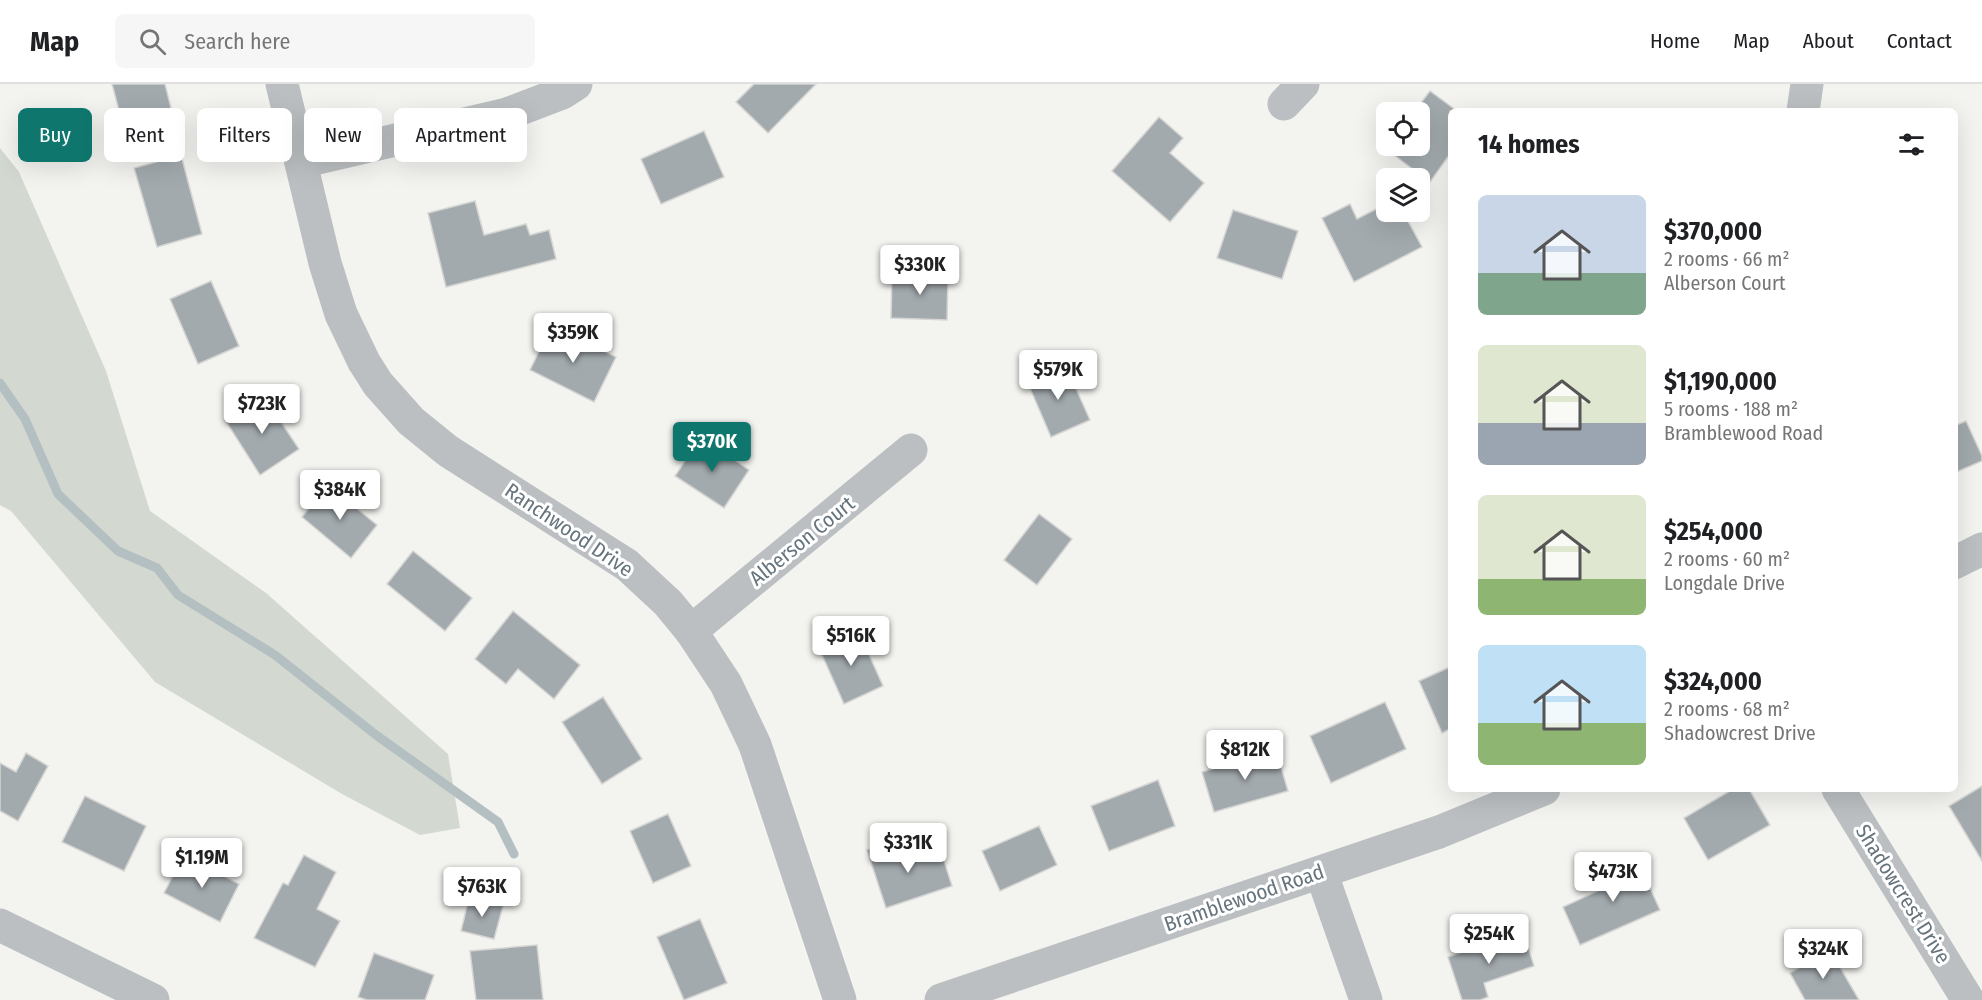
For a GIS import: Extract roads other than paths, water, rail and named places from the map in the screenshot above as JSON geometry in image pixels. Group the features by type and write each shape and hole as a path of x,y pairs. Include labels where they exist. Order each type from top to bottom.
{"street":[{"name":"Ranchwood Drive","path":"282,84 341,314 364,362 378,384 411,421 448,451 627,566 668,603 691,631 726,684 755,745 840,1000"},
{"path":"301,162 507,114 562,93 576,84"},
{"path":"1803,108 1807,84"},
{"name":"Alberson Court","path":"691,631 911,450"},
{"path":"1958,561 1982,549"},
{"name":"Bramblewood Road","path":"941,1000 1439,832 1537,792"},
{"name":"Shadowcrest Drive","path":"1840,792 1968,1000"},
{"path":"1321,872 1366,1000"},
{"path":"0,925 153,1000"}],"waterway":[{"path":"0,383 25,419 58,494 118,551 157,568 178,595 275,655 376,735 498,822 514,854"}]}
